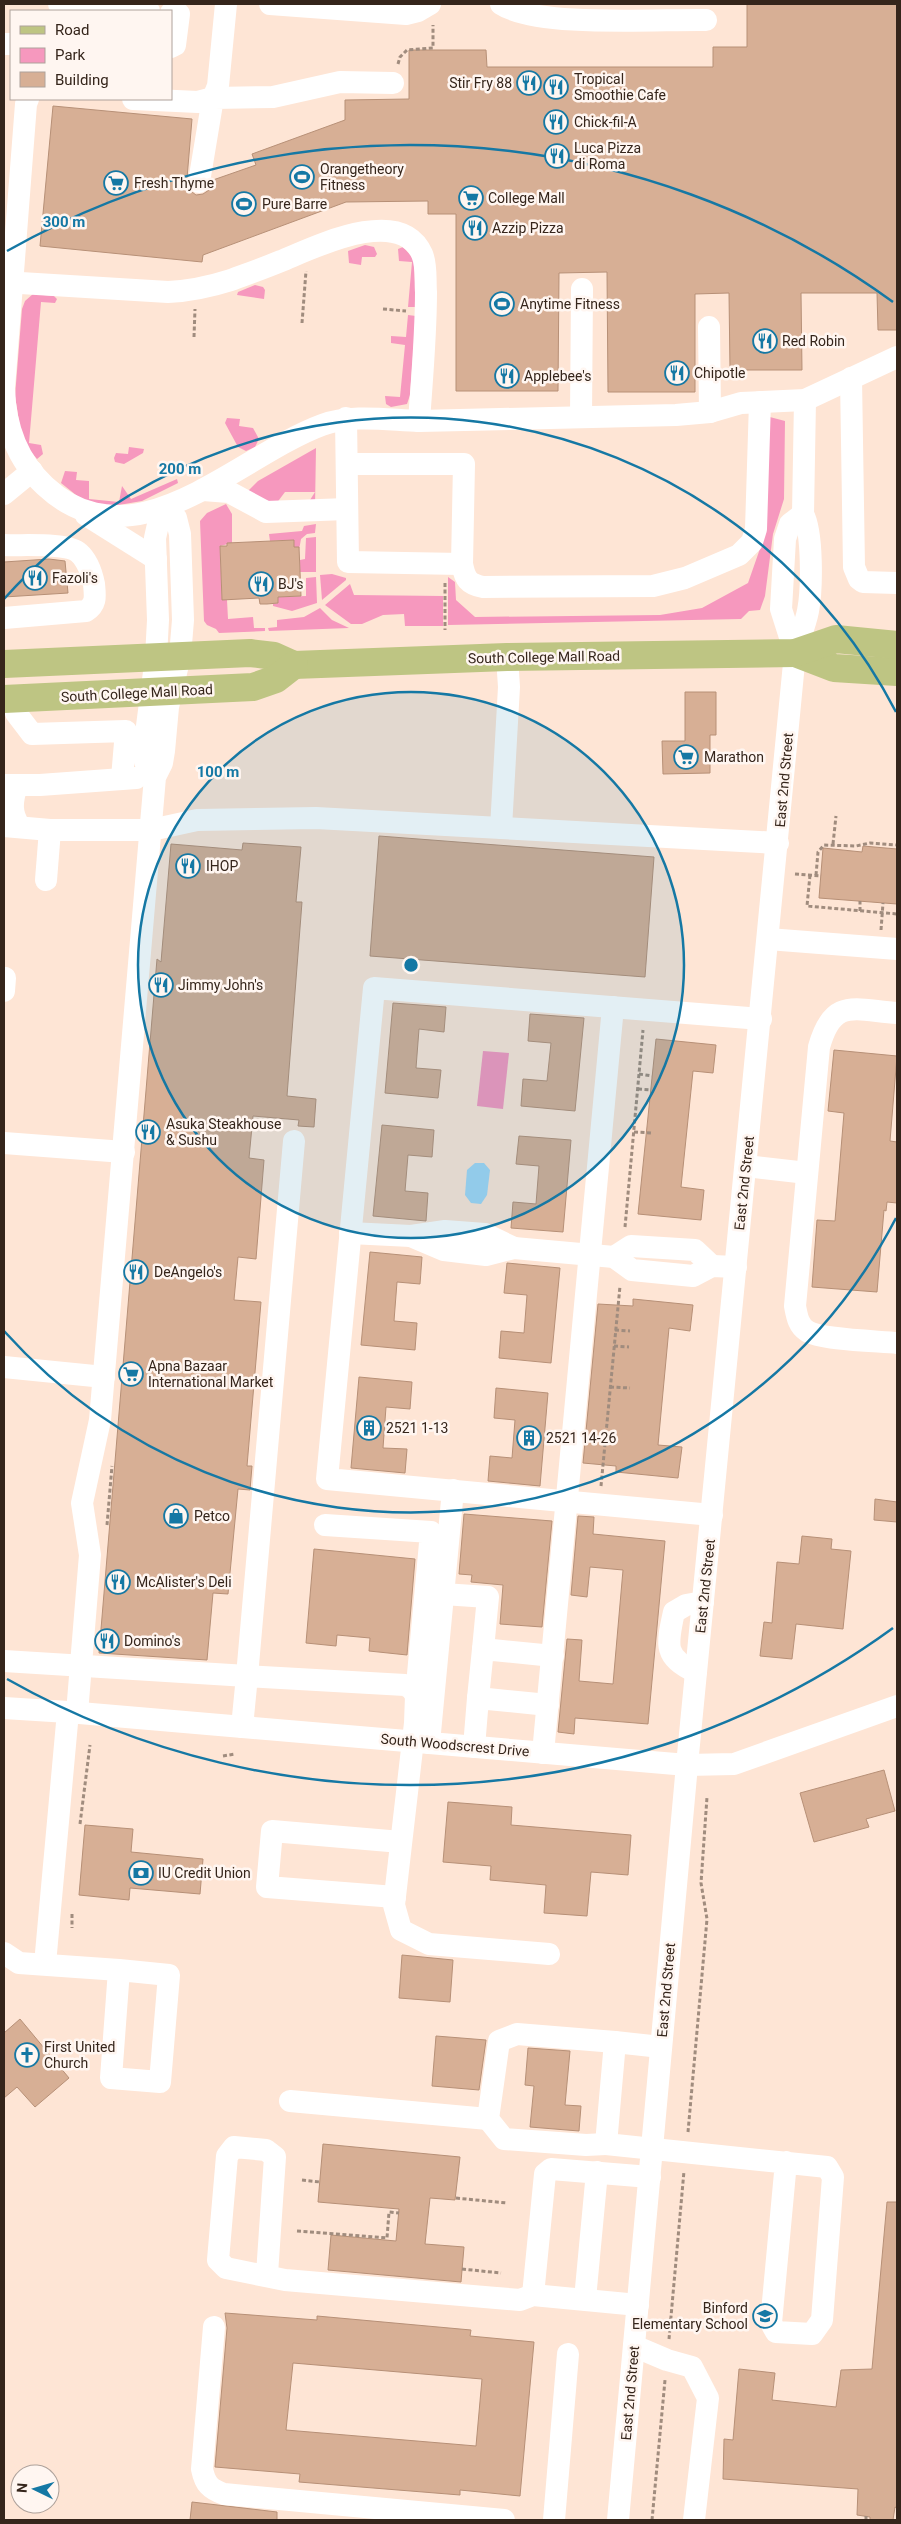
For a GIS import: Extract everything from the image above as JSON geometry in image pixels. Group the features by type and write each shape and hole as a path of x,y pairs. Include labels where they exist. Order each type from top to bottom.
{"main road":[{"name":"South College Mall Road","path":"4,664 258,653 274,656 294,665 507,657 795,653 836,639 897,645"},
{"name":"South College Mall Road","path":"795,653 834,668 896,670"},
{"name":"South College Mall Road","path":"8,699 260,686 276,680 294,665"}],"street":[{"path":"58,4 136,10"},
{"path":"199,182 213,98 218,86 226,4"},
{"path":"270,4 406,14 418,11 432,12"},
{"path":"501,4 528,16 563,19 706,20"},
{"path":"172,13 179,14 175,45 172,46"},
{"path":"155,100 198,102 213,98 273,97 340,82 393,83"},
{"path":"28,100 12,172 4,411 20,464 70,506 156,559"},
{"path":"8,282 168,292 192,291 229,280 337,238 358,232 378,231 405,237 422,254 425,270 426,322 419,421"},
{"path":"581,417 582,289"},
{"path":"709,327 710,412"},
{"path":"70,506 106,516 126,516 166,507 203,490 281,444 322,425 346,418 419,421 710,412 741,403 805,400 897,357"},
{"path":"851,378 854,567 859,579 863,582 897,582"},
{"name":"East 2nd Street","path":"618,2520 687,1765 761,1019 795,653 808,610 810,539 808,524 803,514 805,400"},
{"path":"346,464 464,464 462,564 465,578 473,585 483,588 653,586 685,578 739,555 752,542 756,528 760,402"},
{"path":"346,418 348,562 462,564"},
{"path":"4,494 20,464"},
{"path":"203,490 229,492 266,512 347,509"},
{"path":"166,507 159,520 155,538 158,620 168,656"},
{"path":"46,1964 73,1712 81,1667 90,1556 82,1503 100,1420 151,830 155,777 145,762 144,749 161,692 168,656 183,620 180,534 176,518 166,507"},
{"path":"4,545 66,548 79,553 86,562 93,580 96,597 92,607 86,611 4,618"},
{"path":"501,828 509,687 507,657"},
{"path":"8,699 32,734 126,731 122,778"},
{"path":"155,777 11,785 11,803 14,819 12,826 50,830 151,830 197,820 309,818 778,843"},
{"path":"46,880 50,830"},
{"path":"768,939 897,949"},
{"path":"712,1515 327,1478 374,988 761,1019"},
{"path":"543,1753 613,1007"},
{"path":"897,1014 853,1009 836,1013 824,1027 819,1047 795,1306 798,1321 807,1331 819,1336 897,1343"},
{"path":"242,1727 294,1141"},
{"path":"4,1143 124,1152"},
{"path":"746,1166 807,1173"},
{"path":"350,1233 411,1236 445,1231 484,1234 514,1248 590,1255 617,1268 631,1246 695,1250 712,1266 736,1267"},
{"path":"4,1367 104,1377"},
{"path":"453,1490 443,1594 421,1742 402,1842 394,1905 400,1930 429,1944 549,1954"},
{"path":"325,1525 431,1532 416,1696 421,1742"},
{"path":"443,1594 488,1597 474,1747"},
{"path":"696,1672 681,1666 674,1660 669,1652 669,1635 674,1612 686,1605 703,1602"},
{"path":"483,1649 553,1656"},
{"path":"4,1661 405,1685 412,1689 416,1696"},
{"path":"478,1698 548,1705"},
{"name":"South Woodscrest Drive","path":"4,1708 73,1712 687,1765 734,1764 897,1706"},
{"path":"395,1897 268,1887 272,1832 402,1842"},
{"path":"4,1953 19,1963 46,1964 119,1970 169,1975 160,2082 111,2078 119,1970"},
{"path":"488,2120 499,2041 517,2034 661,2047"},
{"path":"606,2144 615,2042"},
{"path":"290,2101 488,2120 504,2139 586,2145 606,2144 652,2148 786,2162 827,2167 833,2177 822,2320 812,2334 776,2332 771,2323 786,2162"},
{"path":"267,2274 276,2157 266,2150 234,2147 227,2156 218,2260 226,2268 267,2274 285,2280 520,2300 533,2295 638,2306"},
{"path":"533,2295 545,2174 551,2169 650,2177"},
{"path":"586,2300 597,2172"},
{"path":"214,2328 202,2470 204,2481 212,2489 224,2494 504,2520"},
{"path":"634,2346 667,2360 692,2367 708,2398 694,2520"},
{"path":"554,2520 568,2354"}],"path":[{"path":"393,83 400,57 406,50 433,48 432,12"},
{"path":"302,323 306,273 304,266"},
{"path":"194,306 196,318 194,336"},
{"path":"383,309 408,311"},
{"path":"445,580 445,630"},
{"path":"834,844 836,816"},
{"path":"796,874 819,876 820,849 824,845 856,846 866,843 897,845"},
{"path":"810,875 807,906 897,914"},
{"path":"860,901 860,911"},
{"path":"883,903 883,913"},
{"path":"625,1231 643,1028 653,1029"},
{"path":"639,1074 652,1076"},
{"path":"638,1089 651,1090"},
{"path":"634,1132 652,1134"},
{"path":"599,1504 614,1346 617,1268"},
{"path":"615,1330 630,1331"},
{"path":"614,1346 628,1347"},
{"path":"610,1386 630,1388"},
{"path":"223,1756 234,1754"},
{"path":"302,2180 320,2182"},
{"path":"456,2198 507,2203"},
{"path":"297,2231 387,2238 389,2212 399,2213"},
{"path":"462,2269 501,2273"}],"green space":[{"path":"365,245 374,247 377,254 375,257 362,257 361,265 349,263 348,251"},
{"path":"403,247 414,259 416,307 408,307 412,262 399,261 398,249"},
{"path":"255,285 263,287 265,290 264,299 237,295 238,292"},
{"path":"33,294 54,296 57,299 55,303 41,302 29,443 41,445 43,454 37,459 22,441 15,396 22,309 25,301"},
{"path":"408,315 416,316 410,395 407,404 391,407 386,404 385,396 400,397 405,345 391,343 391,336 406,337"},
{"path":"766,416 785,421 784,499 773,534 765,596 760,610 749,611 741,619 448,625 448,577 455,582 456,600 475,617 660,615 702,608 748,583 763,540"},
{"path":"227,418 240,419 239,426 253,428 259,439 255,447 246,451 238,447 225,423"},
{"path":"129,447 144,449 143,453 124,464 115,462 116,453 128,454"},
{"path":"316,448 315,507 305,508 315,492 285,492 273,508 248,491 258,481"},
{"path":"65,471 77,472 76,480 89,481 89,499 119,502 122,486 131,499 177,479 178,483 142,501 113,506 86,503 61,483"},
{"path":"226,504 232,514 232,543 220,546 222,600 227,600 228,619 253,617 254,628 265,628 265,631 219,633 204,621 200,521 207,513"},
{"path":"316,524 315,533 307,534 301,539 299,550 299,547 294,547 294,540 270,541 269,534 302,531 304,526"},
{"path":"316,537 316,572 300,572 300,560 305,559 306,538"},
{"path":"332,574 346,578 346,580 322,600 320,575"},
{"path":"316,577 317,603 292,611 273,606 273,604 278,603 278,597 306,596 306,578"},
{"path":"350,584 354,595 443,596 443,626 405,626 404,614 383,615 362,624 351,624 325,605"},
{"path":"320,608 332,620 349,628 269,631 268,628 277,627 277,620 304,617"},
{"path":"483,1051 509,1053 503,1109 477,1106"}],"water":[{"path":"475,1163 484,1163 490,1170 487,1195 481,1204 471,1203 465,1195 467,1170"}],"building":[{"name":"College Mall","path":"747,4 897,4 897,330 878,330 877,293 801,293 802,370 730,370 729,293 695,294 695,392 608,392 607,272 559,273 558,391 456,391 456,214 428,214 428,201 346,202 203,255 202,262 40,246 53,106 192,119 186,190 188,189 196,195 203,194 209,190 213,180 256,165 252,154 345,120 345,100 409,99 409,50 486,50 487,67 713,67 713,47 747,47"},
{"name":"BJ's","path":"294,540 294,547 299,547 301,596 278,597 278,603 267,604 260,604 259,598 222,600 220,546 227,546 227,543"},
{"name":"Fazoli's","path":"49,559 65,561 68,593 4,597 4,562"},
{"path":"685,692 716,692 716,735 710,735 710,773 663,774 662,741 685,741"},
{"path":"379,836 654,857 645,977 370,956"},
{"path":"243,843 301,847 296,902 302,902 287,1096 316,1099 314,1127 298,1126 299,1120 253,1116 249,1158 264,1160 256,1259 238,1257 234,1300 261,1302 247,1466 252,1466 250,1490 238,1489 228,1594 213,1593 207,1660 99,1653 157,959 161,962 171,844 242,850"},
{"path":"863,846 897,849 897,904 819,898 823,848 862,852"},
{"path":"393,1003 446,1007 444,1032 419,1029 416,1068 441,1070 438,1098 385,1093"},
{"path":"530,1014 584,1018 575,1111 521,1106 523,1079 547,1081 551,1043 528,1041"},
{"path":"656,1039 716,1045 713,1073 693,1071 681,1187 704,1190 701,1220 638,1214"},
{"path":"834,1050 897,1056 890,1141 897,1142 897,1203 887,1202 886,1211 884,1210 877,1292 812,1287 817,1220 835,1221 844,1113 828,1111"},
{"path":"382,1125 434,1130 432,1157 408,1155 405,1191 428,1193 426,1221 373,1216"},
{"path":"519,1136 571,1140 563,1232 511,1228 513,1202 536,1204 539,1166 516,1164"},
{"path":"370,1252 422,1257 420,1284 397,1282 394,1321 417,1323 415,1350 361,1345"},
{"path":"507,1263 560,1268 551,1363 499,1358 501,1331 524,1333 527,1295 504,1293"},
{"path":"633,1299 693,1305 690,1331 669,1328 658,1445 682,1447 678,1478 616,1472 616,1466 583,1463 598,1304 633,1306"},
{"name":"2521 1-13","path":"359,1377 412,1382 410,1409 386,1407 383,1448 407,1449 405,1473 351,1468"},
{"name":"2521 14-26","path":"496,1388 548,1393 540,1486 488,1481 490,1456 512,1458 515,1420 494,1418"},
{"path":"875,1499 897,1502 897,1522 874,1520"},
{"path":"464,1514 552,1521 542,1627 500,1624 503,1585 471,1582 472,1575 459,1574"},
{"path":"578,1516 594,1517 593,1534 665,1541 648,1724 575,1718 574,1734 558,1732 567,1639 582,1640 579,1681 613,1684 623,1570 590,1567 587,1597 571,1595"},
{"path":"802,1536 832,1539 831,1549 851,1551 843,1629 796,1624 792,1659 760,1656 764,1622 772,1623 777,1562 799,1564"},
{"path":"314,1549 415,1559 407,1655 369,1651 370,1638 337,1635 336,1646 306,1643"},
{"path":"884,1770 895,1811 866,1819 869,1827 814,1842 800,1793"},
{"path":"448,1802 512,1807 511,1825 631,1835 628,1875 591,1872 587,1916 544,1913 546,1885 490,1880 491,1866 443,1862"},
{"name":"IU Credit Union","path":"85,1825 133,1829 131,1852 203,1859 200,1894 130,1888 129,1900 79,1895"},
{"path":"402,1955 453,1960 450,2002 399,1998"},
{"name":"First United Church","path":"20,2019 69,2078 35,2107 17,2087 4,2098 4,2033"},
{"path":"436,2036 486,2040 479,2090 432,2086"},
{"path":"528,2048 570,2051 565,2105 581,2106 579,2131 530,2127 534,2086 525,2085"},
{"path":"323,2144 460,2157 455,2200 430,2198 425,2244 464,2247 461,2282 328,2270 331,2235 396,2241 399,2209 318,2202"},
{"path":"887,2202 897,2202 897,2508 895,2507 893,2520 870,2520 870,2517 857,2515 858,2489 723,2479 724,2439 733,2440 739,2369 775,2373 772,2400 836,2407 841,2370 872,2369"},
{"path":"225,2313 317,2320 317,2316 471,2330 470,2336 534,2342 520,2496 460,2490 460,2495 299,2482 300,2474 215,2467 227,2328","holes":["293,2363 482,2379 476,2446 286,2430"]},
{"path":"192,2502 277,2512 277,2520 190,2520"}],"place":[{"name":"Stir Fry 88","path":"529,83"},
{"name":"Tropical Smoothie Cafe","path":"556,87"},
{"name":"Chick-fil-A","path":"556,122"},
{"name":"Luca Pizza di Roma","path":"557,156"},
{"name":"Orangetheory Fitness","path":"302,177"},
{"name":"Fresh Thyme","path":"116,183"},
{"name":"College Mall","path":"471,198"},
{"name":"Pure Barre","path":"244,204"},
{"name":"Azzip Pizza","path":"475,228"},
{"name":"Anytime Fitness","path":"502,304"},
{"name":"Red Robin","path":"765,341"},
{"name":"Chipotle","path":"677,373"},
{"name":"Applebee's","path":"507,376"},
{"name":"Fazoli's","path":"35,578"},
{"name":"BJ's","path":"261,584"},
{"name":"Marathon","path":"686,757"},
{"name":"IHOP","path":"188,866"},
{"name":"Jimmy John's","path":"161,985"},
{"name":"Asuka Steakhouse & Sushu","path":"148,1132"},
{"name":"DeAngelo's","path":"136,1272"},
{"name":"Apna Bazaar International Market","path":"131,1374"},
{"name":"2521 1-13","path":"369,1428"},
{"name":"2521 14-26","path":"529,1438"},
{"name":"Petco","path":"176,1516"},
{"name":"McAlister's Deli","path":"118,1582"},
{"name":"Domino's","path":"107,1641"},
{"name":"IU Credit Union","path":"141,1873"},
{"name":"First United Church","path":"27,2055"},
{"name":"Binford Elementary School","path":"765,2316"}]}
